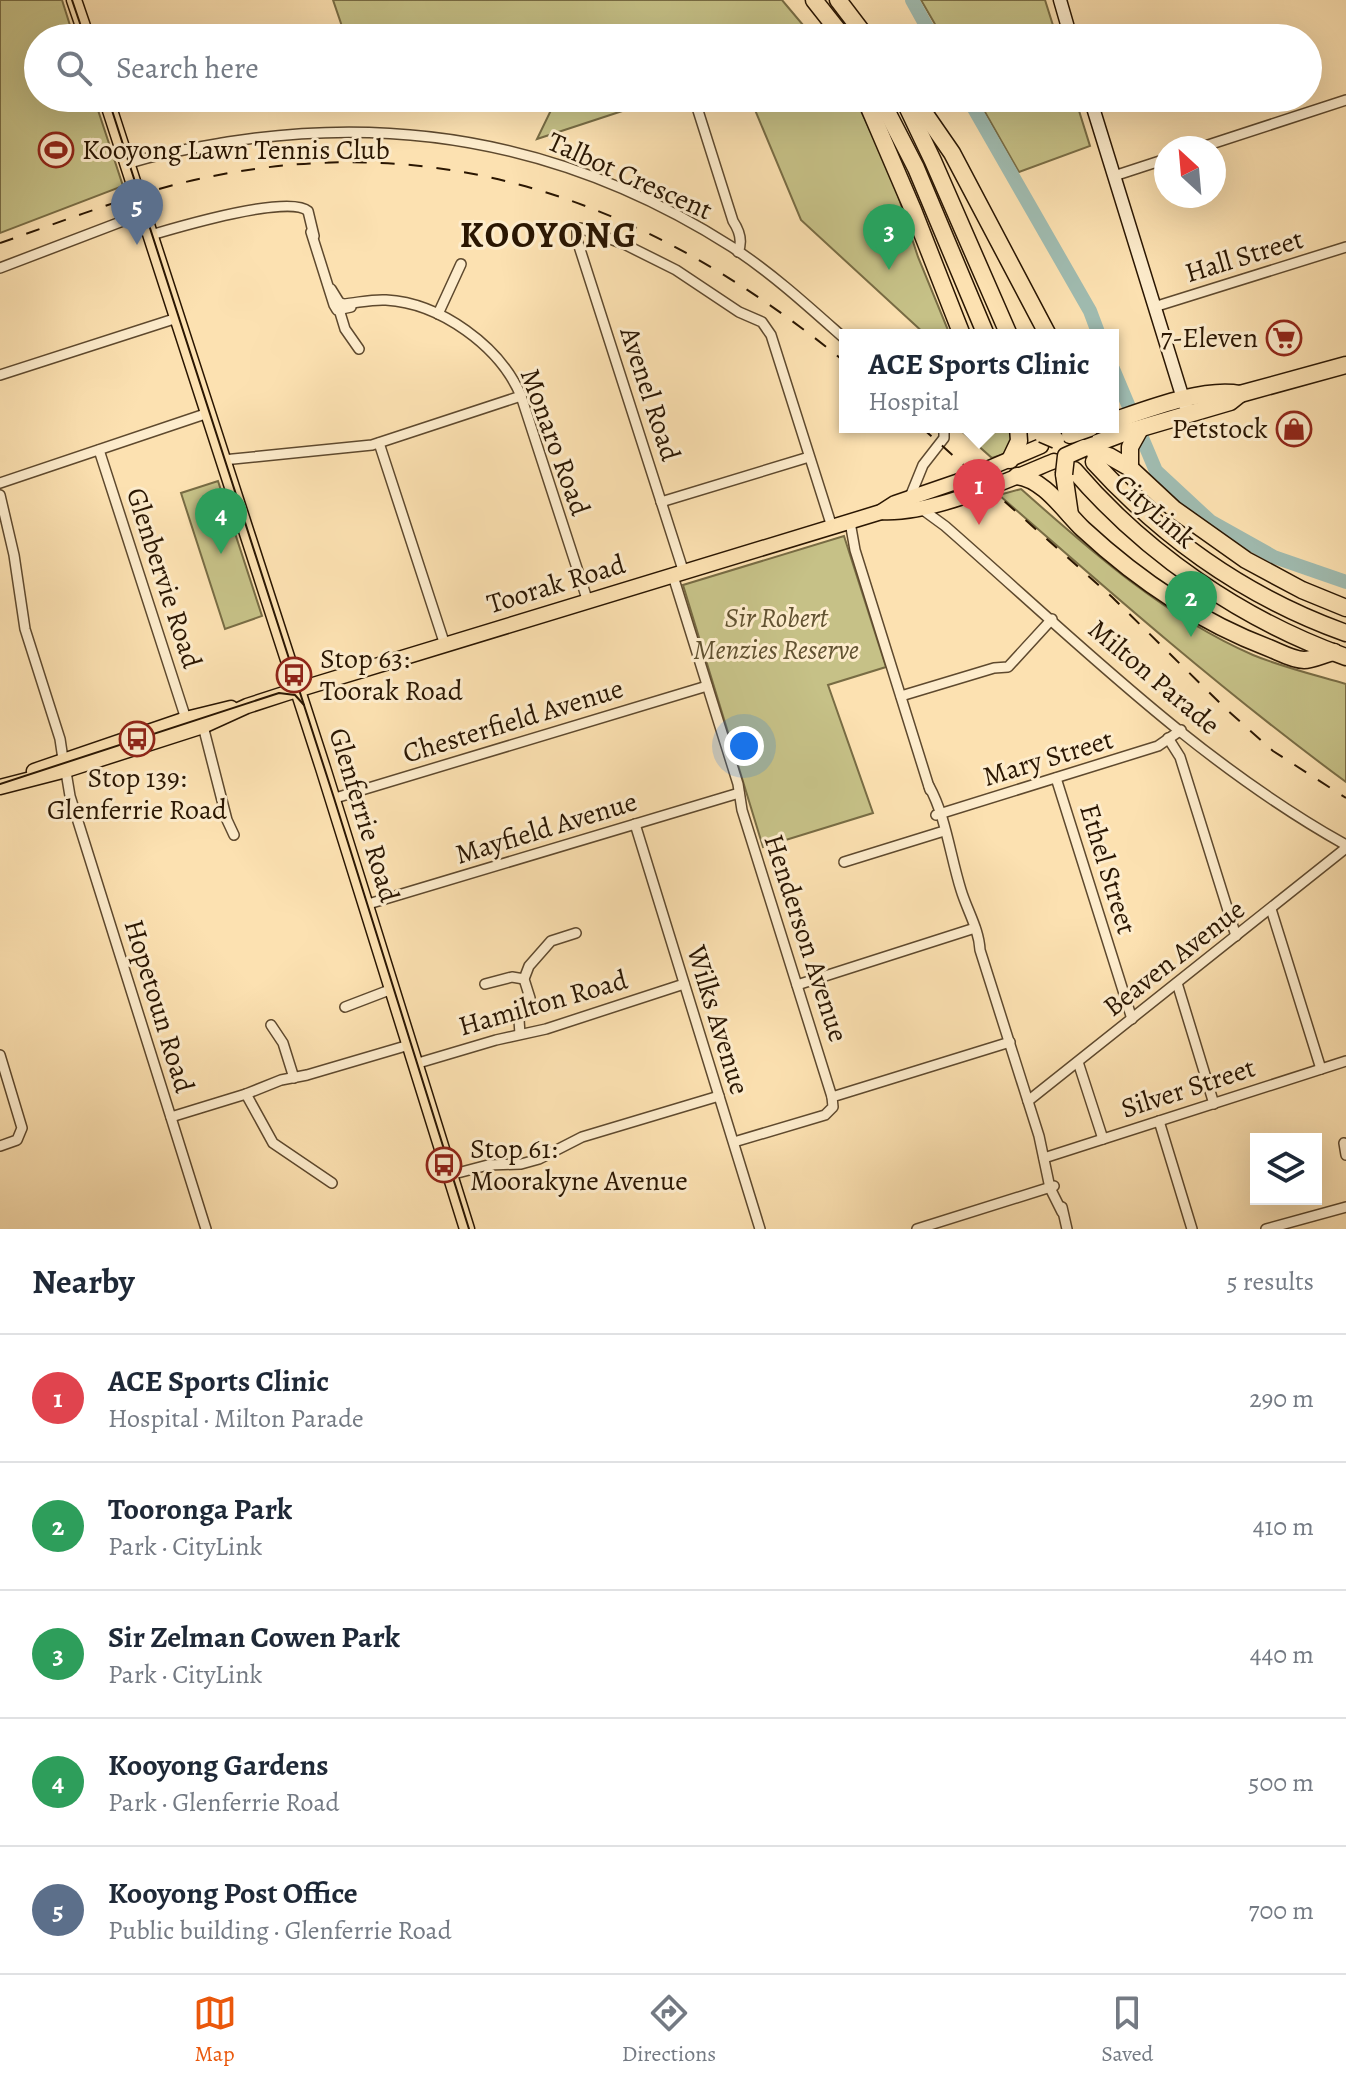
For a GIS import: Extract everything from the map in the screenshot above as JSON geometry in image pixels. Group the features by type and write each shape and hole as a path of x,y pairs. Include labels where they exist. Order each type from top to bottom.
{"highway":[{"path":"814,0 833,24"},
{"path":"838,0 856,24"},
{"path":"871,112 960,329"},
{"path":"887,112 916,168 983,329"},
{"path":"910,112 1006,329"},
{"path":"924,112 952,153 1045,329"},
{"name":"Toorak Road","path":"1119,431 1225,391 1240,394 1346,365"},
{"name":"Toorak Road","path":"1119,420 1146,422"},
{"path":"1131,469 1130,447 1146,422"},
{"path":"1010,460 1019,441 1018,433"},
{"path":"1038,433 1065,450 1109,456 1131,469 1174,509 1225,547 1278,578 1346,608"},
{"name":"Toorak Road","path":"1065,450 1086,433"},
{"name":"Toorak Road","path":"1065,450 1114,433"},
{"path":"1065,450 1070,515"},
{"name":"CityLink","path":"1065,450 1132,529 1198,580 1273,624 1340,654"},
{"path":"1094,462 1146,515 1210,565 1278,604 1346,633"},
{"path":"1017,476 1034,481 1128,567 1210,621 1255,643 1303,660 1340,654"}],"main road":[{"path":"74,0 82,24"},
{"path":"1060,0 1067,24"},
{"name":"Glenferrie Road","path":"110,112 298,690 467,1229"},
{"path":"1094,112 1186,408"},
{"name":"Toorak Road","path":"62,764 203,726 247,706 841,524 881,512 895,513 936,488 1010,460 1065,450"},
{"name":"Toorak Road","path":"915,502 946,501 1017,476 1065,450"},
{"name":"Toorak Road","path":"0,786 186,719 247,706"}],"street":[{"path":"1322,108 1346,100"},
{"path":"698,112 733,221 740,234 738,252"},
{"path":"1226,139 1309,112"},
{"name":"Talbot Crescent","path":"127,164 197,147 318,132 386,132 460,140 520,152 573,170 656,205 725,243 781,283 839,334"},
{"path":"1114,176 1154,163"},
{"path":"151,235 243,211 282,208 301,212 314,236 331,296 339,306 345,329 359,349"},
{"path":"0,268 144,213"},
{"path":"725,243 732,232 733,221"},
{"name":"Avenel Road","path":"707,686 661,502 577,238 578,229 588,229 676,270 739,312 765,324 809,457"},
{"name":"Hall Street","path":"1154,307 1346,247"},
{"path":"438,314 461,264"},
{"name":"Monaro Road","path":"339,306 343,310 358,304 389,300 438,314 489,350 511,375 521,396 588,602"},
{"path":"0,375 177,318"},
{"path":"223,460 379,443 521,396"},
{"path":"0,483 208,413"},
{"path":"915,502 923,466 943,440 944,433"},
{"path":"379,443 445,645"},
{"name":"Glenbervie Road","path":"99,450 186,719"},
{"path":"661,502 809,457 855,550 1067,1229"},
{"path":"923,466 925,477 936,488"},
{"name":"Hopetoun Road","path":"0,495 14,555 25,629 60,739 70,796 206,1229"},
{"path":"945,526 942,514 946,501"},
{"name":"Milton Parade","path":"915,502 1177,727 1271,799 1346,847"},
{"path":"903,696 994,668 1008,667 1052,619"},
{"name":"Henderson Avenue","path":"707,686 742,810 832,1097"},
{"name":"Chesterfield Avenue","path":"332,799 707,686"},
{"path":"203,726 227,820 234,835"},
{"path":"1177,727 1169,738 1178,751 1236,936"},
{"name":"Mary Street","path":"939,814 1158,746 1169,738"},
{"name":"Ethel Street","path":"1056,778 1132,1019"},
{"name":"Mayfield Avenue","path":"365,905 739,793"},
{"name":"Wilks Avenue","path":"635,824 760,1229"},
{"path":"844,862 941,831"},
{"name":"Beaven Avenue","path":"1028,1101 1346,847"},
{"path":"1271,909 1321,1069"},
{"path":"797,985 972,929"},
{"path":"520,1034 519,1020 530,998 524,979 529,966 544,948 559,938 576,933"},
{"path":"485,984 512,977 524,979"},
{"path":"1177,983 1214,1104"},
{"name":"Hamilton Road","path":"415,1064 546,1029 684,984"},
{"path":"345,1007 392,989"},
{"path":"271,1025 283,1043 294,1078"},
{"path":"734,1142 825,1115 833,1107 832,1097 1007,1043"},
{"path":"171,1117 409,1045"},
{"path":"0,1055 22,1135 0,1146"},
{"name":"Silver Street","path":"1047,1157 1346,1061"},
{"path":"1078,1062 1103,1139"},
{"path":"246,1094 273,1143 332,1183"},
{"path":"450,1175 480,1167 539,1159 582,1137 719,1096"},
{"path":"1159,1121 1192,1229"},
{"path":"1344,1143 1346,1155"},
{"path":"917,1229 1052,1187"},
{"path":"1266,1229 1345,1206"}],"green space":[{"name":"Kooyong Lawn Tennis Club","path":"0,0 62,0 70,24 24,24 24,112 99,112 123,186 0,233"},
{"path":"333,0 782,0 802,24 341,24"},
{"path":"921,0 1045,0 1053,24 935,24"},
{"path":"550,112 619,112 537,139"},
{"path":"756,112 862,112 892,177 918,257 948,329 919,329 801,220"},
{"path":"985,112 1079,112 1090,146 1019,172"},
{"path":"964,433 1012,433 1013,441 1004,454 992,458"},
{"path":"218,481 262,616 225,629 181,493"},
{"path":"1021,489 1130,581 1189,621 1253,655 1346,684 1346,782 1213,678 999,495"},
{"name":"Sir Robert Menzies Reserve","path":"844,536 886,667 828,685 873,813 763,847 683,585"}],"waterway":[{"path":"912,0 925,24"},
{"path":"976,112 1090,311 1097,329"},
{"path":"1119,383 1156,471 1210,521 1274,557 1346,582"}],"tram line":[{"path":"72,0 80,24"},
{"path":"113,112 334,798 469,1229"},
{"path":"0,784 279,693 295,695 304,705"}],"railway":[{"path":"0,243 132,197 213,176 302,164 388,163 470,173 550,194 627,223 702,262 774,308 839,357"},
{"path":"928,433 1112,597 1273,751 1346,798"}],"place":[{"name":"Kooyong Lawn Tennis Club","path":"56,150"},
{"name":"Kooyong Post Office","path":"137,245"},
{"name":"Sir Zelman Cowen Park","path":"889,270"},
{"name":"7-Eleven","path":"1284,338"},
{"name":"Petstock","path":"1294,429"},
{"name":"ACE Sports Clinic","path":"979,525"},
{"name":"Kooyong Gardens","path":"221,554"},
{"name":"Tooronga Park","path":"1191,637"},
{"name":"Stop 63: Toorak Road","path":"294,675"},
{"name":"Stop 139: Glenferrie Road","path":"137,739"},
{"name":"Stop 61: Moorakyne Avenue","path":"444,1165"}],"district":[{"name":"KOOYONG","path":"549,234"}]}
